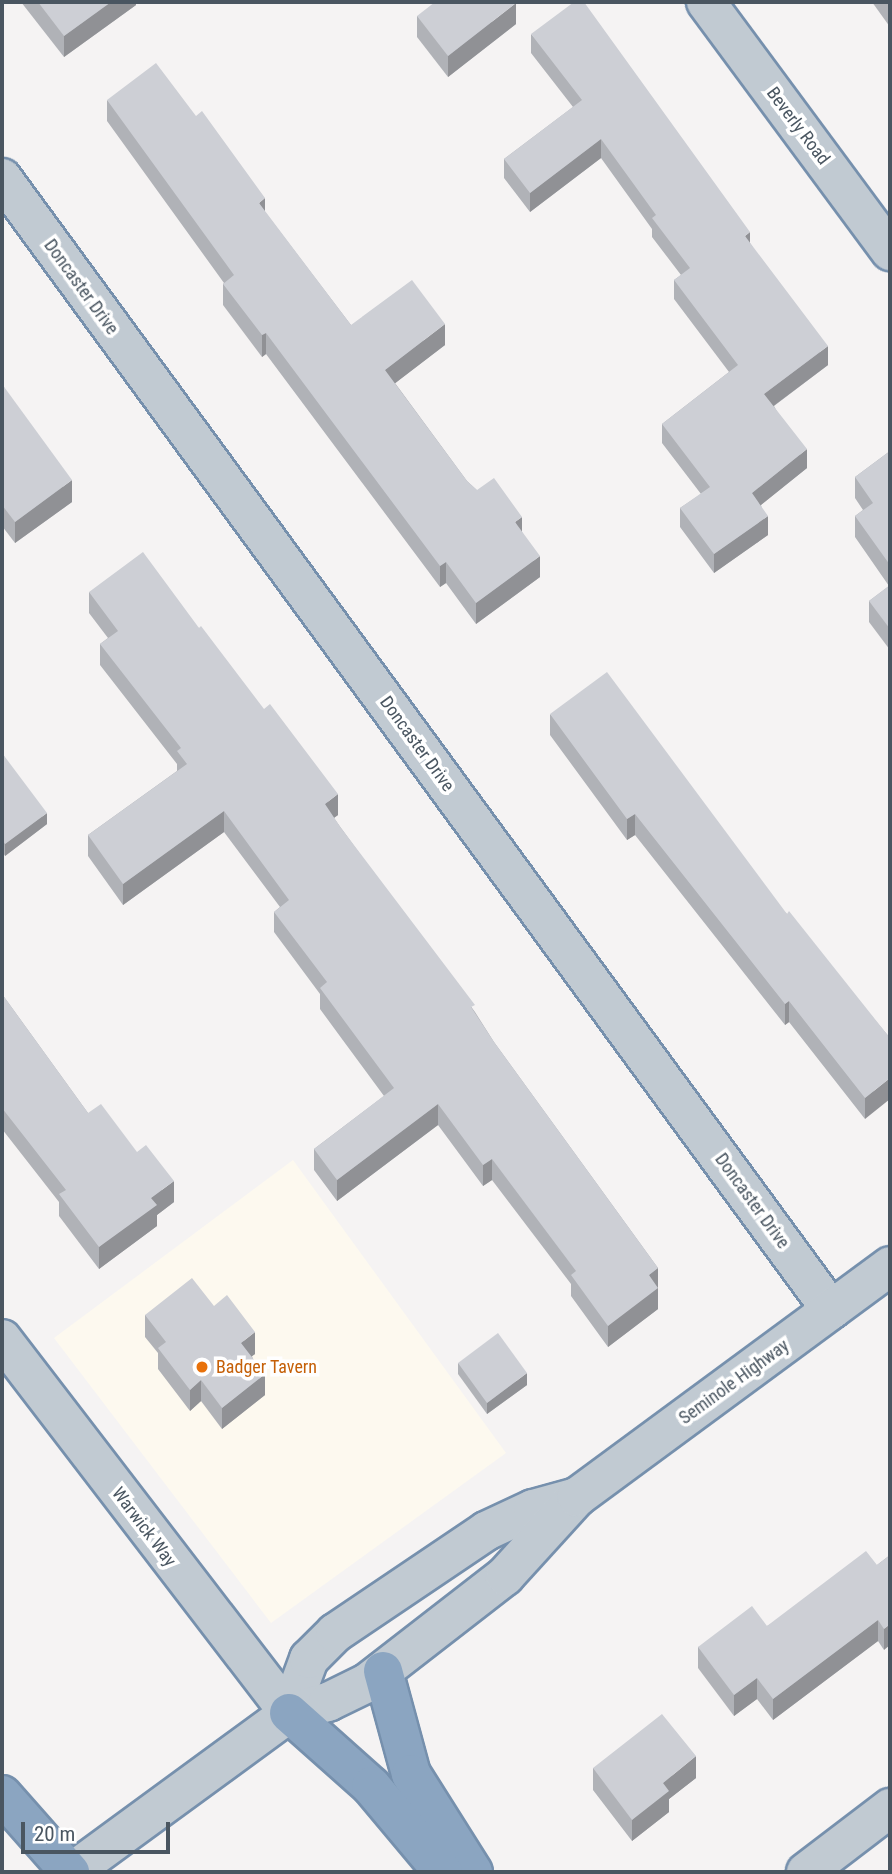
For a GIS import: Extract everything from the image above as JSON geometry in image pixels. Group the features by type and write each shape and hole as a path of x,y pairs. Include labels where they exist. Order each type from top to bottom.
{"highway":[{"path":"383,1671 411,1774 473,1872"},
{"path":"289,1713 370,1786 443,1872"},
{"path":"2,1795 71,1872"}],"street":[{"name":"Beverly Road","path":"706,2 890,251"},
{"name":"Doncaster Drive","path":"2,178 831,1310"},
{"name":"Seminole Highway","path":"71,1872 289,1713 341,1697 383,1671 505,1576 577,1497 890,1266"},
{"name":"Warwick Way","path":"2,1339 289,1713"},
{"name":"Seminole Highway","path":"289,1713 309,1659 335,1633 486,1531 526,1511 577,1497"},
{"path":"806,1872 890,1808"}],"shaded area":[{"path":"293,1160 506,1453 271,1623 54,1338"}],"building":[{"path":"38,2 111,2 64,36"},
{"path":"435,2 516,3 448,56 417,16"},
{"path":"574,2 584,2 750,232 745,236 828,346 764,394 807,449 752,493 768,516 714,554 680,508 710,487 662,424 738,365 674,280 690,268 652,218 656,215 601,139 530,193 504,159 582,100 531,34"},
{"path":"156,63 196,116 202,111 265,198 259,203 351,325 412,280 445,324 385,370 467,481 477,490 494,478 522,517 515,522 540,556 476,603 446,562 440,566 266,333 262,335 223,284 234,275 107,100"},
{"path":"2,384 72,480 15,522 2,505"},
{"path":"890,451 890,565 855,516 873,503 855,477"},
{"path":"143,552 264,709 270,704 338,794 325,804 341,828 475,1005 471,1007 494,1042 658,1268 649,1275 658,1288 608,1326 571,1275 576,1271 492,1159 483,1165 438,1104 337,1180 314,1149 394,1088 320,988 327,982 274,912 289,900 224,811 123,884 88,835 187,764 177,751 181,748 100,644 118,631 89,592"},
{"path":"890,585 890,629 869,601"},
{"path":"607,672 787,914 789,911 890,1038 890,1078 865,1098 789,1001 785,1004 635,814 627,819 550,714"},
{"path":"2,753 47,813 5,844 2,840"},
{"path":"2,994 88,1113 101,1104 137,1152 146,1145 174,1181 151,1198 157,1205 99,1247 59,1194 66,1190 2,1108"},
{"name":"Badger Tavern","path":"192,1278 214,1306 227,1295 255,1332 241,1343 265,1374 222,1408 201,1380 190,1390 158,1348 166,1342 145,1315"},
{"path":"498,1333 527,1373 487,1403 458,1363"},
{"path":"866,1551 877,1565 890,1555 890,1624 884,1629 878,1620 773,1699 757,1678 734,1695 698,1647 752,1606 767,1626"},
{"path":"662,1714 696,1756 663,1783 669,1791 632,1820 593,1768"}],"place":[{"name":"Badger Tavern","path":"202,1367"}]}
